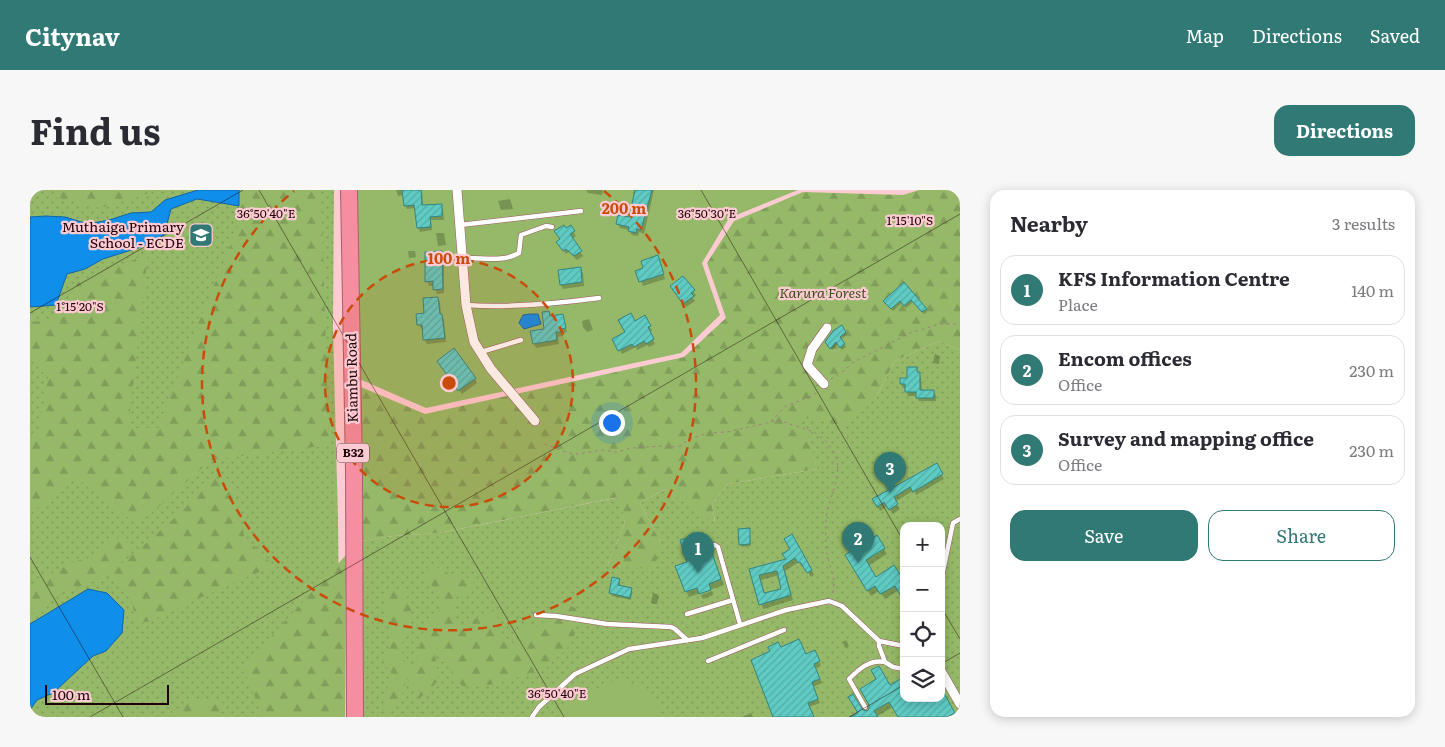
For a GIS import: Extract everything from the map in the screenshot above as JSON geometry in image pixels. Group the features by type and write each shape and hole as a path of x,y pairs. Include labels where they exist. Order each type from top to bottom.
{"highway":[{"name":"Kiambu Road","path":"348,190 354,481 355,717"}],"street":[{"path":"457,190 466,305 471,333 479,352 491,369 535,421"},
{"path":"824,384 807,365 812,349 827,328"},
{"path":"945,677 960,704"}],"lane":[{"path":"460,225 581,211"},
{"path":"462,258 495,259 512,257 519,253 521,235 546,226 552,228"},
{"path":"466,305 495,307 531,306 599,298"},
{"path":"479,352 521,340"},
{"path":"944,567 954,523 960,518"},
{"path":"703,547 716,545 718,547 740,624"},
{"path":"687,614 733,600"},
{"path":"532,717 539,707 575,674 629,649 702,638 786,610 829,601 842,606 879,641 900,645"},
{"path":"536,615 556,616 607,624 671,627 687,640"},
{"path":"708,661 784,630"},
{"path":"879,641 885,662"},
{"path":"865,707 849,679 860,668 872,662 885,662 893,667 900,668"}],"path":[{"path":"768,422 776,417 786,406 814,395 824,384 852,363 910,333 939,324 960,324"},
{"path":"545,444 568,453 577,454 602,450 617,452 641,447 671,447 680,446 688,440 707,433 727,432 780,420 812,431 821,436 833,451 838,465 826,518 827,552 835,586 829,601"}],"green space":[{"path":"30,190 334,190 333,329 338,520 340,717 30,717"},
{"path":"63,190 153,190 153,192 100,208 55,197"},
{"path":"241,190 321,190 329,445 211,460 138,525 75,477 30,514 30,436 40,427 48,377 30,359 30,322 54,320 78,282 148,254 128,428 159,428 190,344 239,224"},
{"path":"355,190 798,190 729,218 702,263 720,315 681,353 426,408 357,378"},
{"name":"Karura Forest","path":"919,190 960,190 960,350 939,341 895,361 875,399 844,428 802,414 817,469 728,484 712,504 715,523 665,489 640,503 660,541 655,569 607,566 625,523 619,497 439,533 393,536 355,542 349,382 425,414 684,357 726,318 707,263 734,221 803,192 903,195"},
{"path":"939,341 960,350 960,717 363,717 355,542 393,536 439,533 620,497 625,523 607,566 660,541 640,503 665,489 715,522 712,504 728,484 817,469 801,414 875,399 895,361"},
{"path":"214,478 233,484 244,536 274,566 150,621 136,624 131,594 108,574 163,528"},
{"path":"117,537 132,547 98,579 52,599 30,615 30,590 39,581 70,563 88,558"},
{"path":"346,555 345,717 263,717 243,667"},
{"path":"430,563 451,575 474,579 471,597 457,593 453,611 461,626 497,608 499,636 514,643 524,639 516,623 537,628 562,603 578,609 575,633 568,647 547,667 498,684 464,687 455,680 446,659 434,644 438,681 418,700 413,684 406,679 401,699 384,716 383,698 393,676 383,661 393,637 385,613 384,592 403,591 413,607 403,634 402,658 414,669 425,625 438,611 443,600 439,591 424,580"},
{"path":"620,679 653,694 663,717 560,717 566,702"},
{"path":"193,700 223,702 219,717 165,717"}],"water":[{"path":"198,190 239,190 239,206 197,199 171,209 164,235 144,246 103,259 85,269 67,274 56,305 30,307 30,217 65,217 88,224 131,213 151,212 165,200"},
{"path":"538,314 541,324 524,329 519,323 523,315"},
{"path":"88,589 107,593 124,610 122,633 106,651 93,656 53,693 37,700 30,710 30,624"}],"building":[{"path":"402,190 421,190 422,205 442,204 442,216 430,217 431,227 417,228 414,205 404,206"},
{"path":"635,190 652,190 641,230 637,229 636,233 628,231 629,227 616,224 618,215 629,217"},
{"path":"564,225 566,228 571,225 575,231 570,234 582,251 574,256 566,249 563,251 556,242 560,239 554,231"},
{"path":"442,251 443,289 433,290 433,281 425,282 425,252"},
{"path":"658,255 664,274 639,282 635,271 643,268 641,261"},
{"path":"581,267 582,282 560,285 558,270"},
{"path":"683,276 695,290 691,293 694,296 683,304 670,286"},
{"path":"904,282 927,309 922,312 911,300 904,306 900,301 891,309 883,301"},
{"path":"438,297 445,338 423,340 422,325 417,325 416,314 424,313 423,298"},
{"path":"549,311 550,316 563,314 566,328 561,329 561,332 556,332 557,340 533,344 530,331 544,329 542,312"},
{"path":"631,313 635,321 645,315 651,326 648,327 654,339 646,344 644,341 634,347 632,344 618,351 612,339 625,332 618,320"},
{"path":"842,325 846,332 840,337 845,344 840,348 836,342 830,349 825,342 833,331"},
{"path":"454,348 476,378 458,391 437,361"},
{"path":"907,367 917,367 917,372 920,372 920,390 934,390 934,398 916,398 916,392 905,392 905,384 900,384 900,378 907,378"},
{"path":"937,463 943,474 913,492 910,487 894,497 898,504 889,510 884,502 877,507 872,499"},
{"path":"750,528 750,544 739,545 738,529"},
{"path":"792,534 812,570 807,573 795,558 783,566 791,595 759,605 749,569 786,559 782,554 790,549 784,539","holes":["777,571 781,589 764,593 759,575"]},
{"path":"877,535 885,548 866,560 876,577 894,565 900,575 900,594 895,586 880,594 875,586 867,591 845,555"},
{"path":"694,536 701,557 712,553 721,579 709,584 711,590 699,594 697,588 685,592 675,566 687,562 680,540"},
{"path":"612,577 620,579 618,585 632,588 630,598 609,593"},
{"path":"799,639 806,654 815,650 820,661 814,664 820,679 812,682 818,699 808,703 814,717 773,717 751,660 770,651 768,647 778,642 781,647"},
{"path":"879,666 890,685 900,679 900,702 945,702 945,695 955,713 947,717 898,717 889,702 874,711 878,717 850,717 858,713 848,697 853,694 863,710 867,711 869,709 869,705 860,689 876,679 871,670"}],"place":[{"name":"Muthaiga Primary School - ECDE","path":"201,235"},
{"name":"Survey and mapping office","path":"890,493"},
{"name":"Encom offices","path":"858,563"},
{"name":"KFS Information Centre","path":"698,573"}]}
